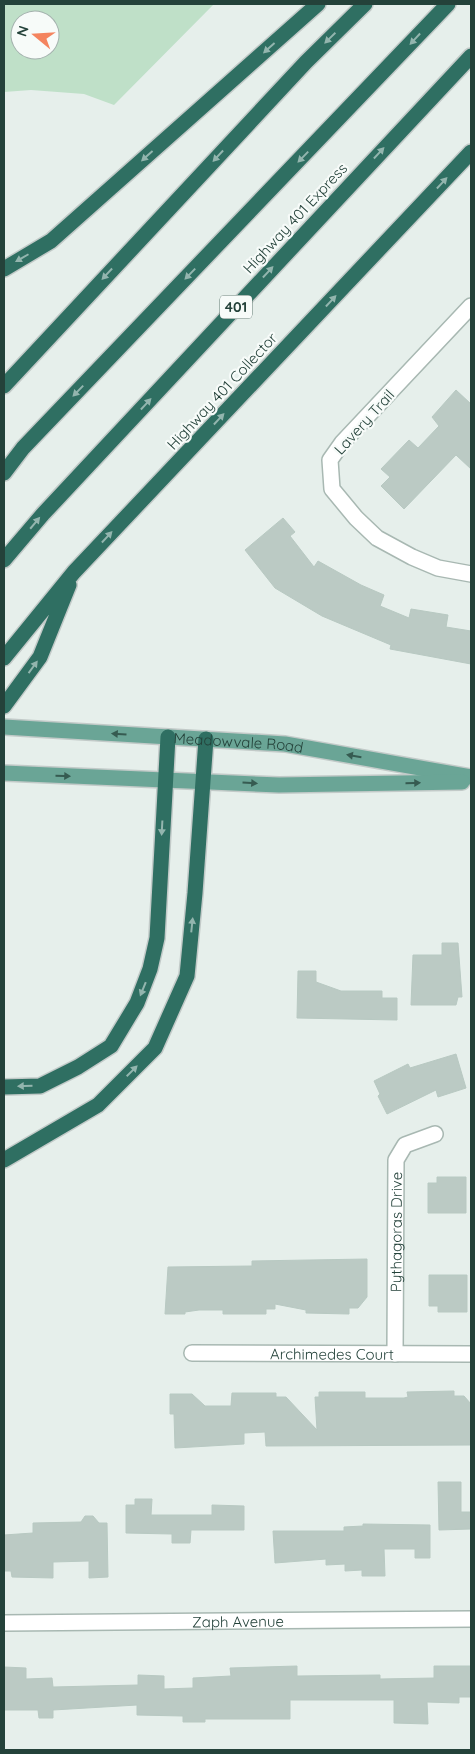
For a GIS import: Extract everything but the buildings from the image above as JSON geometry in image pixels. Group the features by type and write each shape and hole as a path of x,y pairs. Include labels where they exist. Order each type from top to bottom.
{"highway":[{"path":"4,269 52,241 318,4"},
{"path":"4,386 299,69 365,4"},
{"path":"4,473 23,448 448,4"},
{"name":"Highway 401 Express","path":"4,560 63,492 471,56"},
{"name":"Highway 401 Collector","path":"4,658 74,572 471,152"},
{"path":"4,706 40,657 74,572"},
{"path":"4,1087 40,1086 78,1067 111,1046 137,1003 150,970 157,938 168,737"},
{"path":"4,1160 98,1105 155,1048 187,976 206,739"}],"main road":[{"name":"Meadowvale Road","path":"4,727 285,744 471,777"},
{"path":"9,774 279,785 471,782"}],"street":[{"name":"Lavery Trail","path":"471,306 342,443 330,460 332,489 356,518 377,538 438,568 471,574"},
{"name":"Pythagoras Drive","path":"395,1354 396,1160 405,1145 435,1134"},
{"name":"Archimedes Court","path":"192,1353 471,1354"},
{"name":"Zaph Avenue","path":"4,1623 471,1619"}],"green space":[{"path":"4,4 214,4 114,105 84,94 31,90 4,92"}]}
